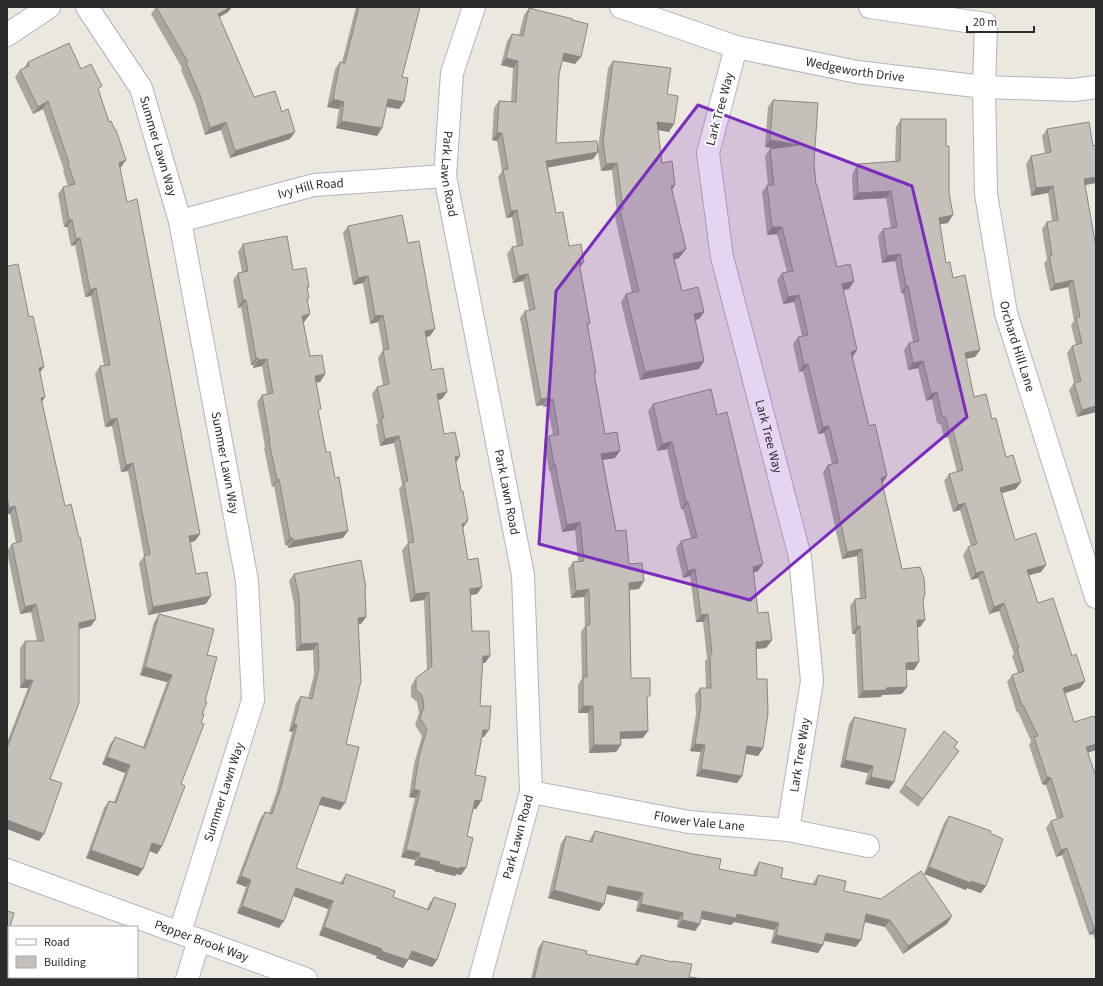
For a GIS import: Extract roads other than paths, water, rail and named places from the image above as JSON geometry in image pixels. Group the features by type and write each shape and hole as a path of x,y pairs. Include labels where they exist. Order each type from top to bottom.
{"street":[{"path":"7,35 49,7"},
{"name":"Summer Lawn Way","path":"87,7 141,88 180,222 246,581 253,700 189,936 187,979"},
{"name":"Park Lawn Road","path":"474,7 452,72 444,176 523,575 531,792 480,979"},
{"name":"Wedgeworth Drive","path":"621,7 736,47 857,72 984,87 1074,90 1096,87"},
{"name":"Orchard Hill Lane","path":"870,7 986,24 984,87 986,194 1006,313 1096,597"},
{"name":"Lark Tree Way","path":"736,47 708,153 722,256 800,557 812,681 788,830"},
{"name":"Ivy Hill Road","path":"180,222 314,185 444,176"},
{"name":"Flower Vale Lane","path":"531,792 689,822 788,830 868,846"},
{"name":"Pepper Brook Way","path":"7,870 306,979"}]}
